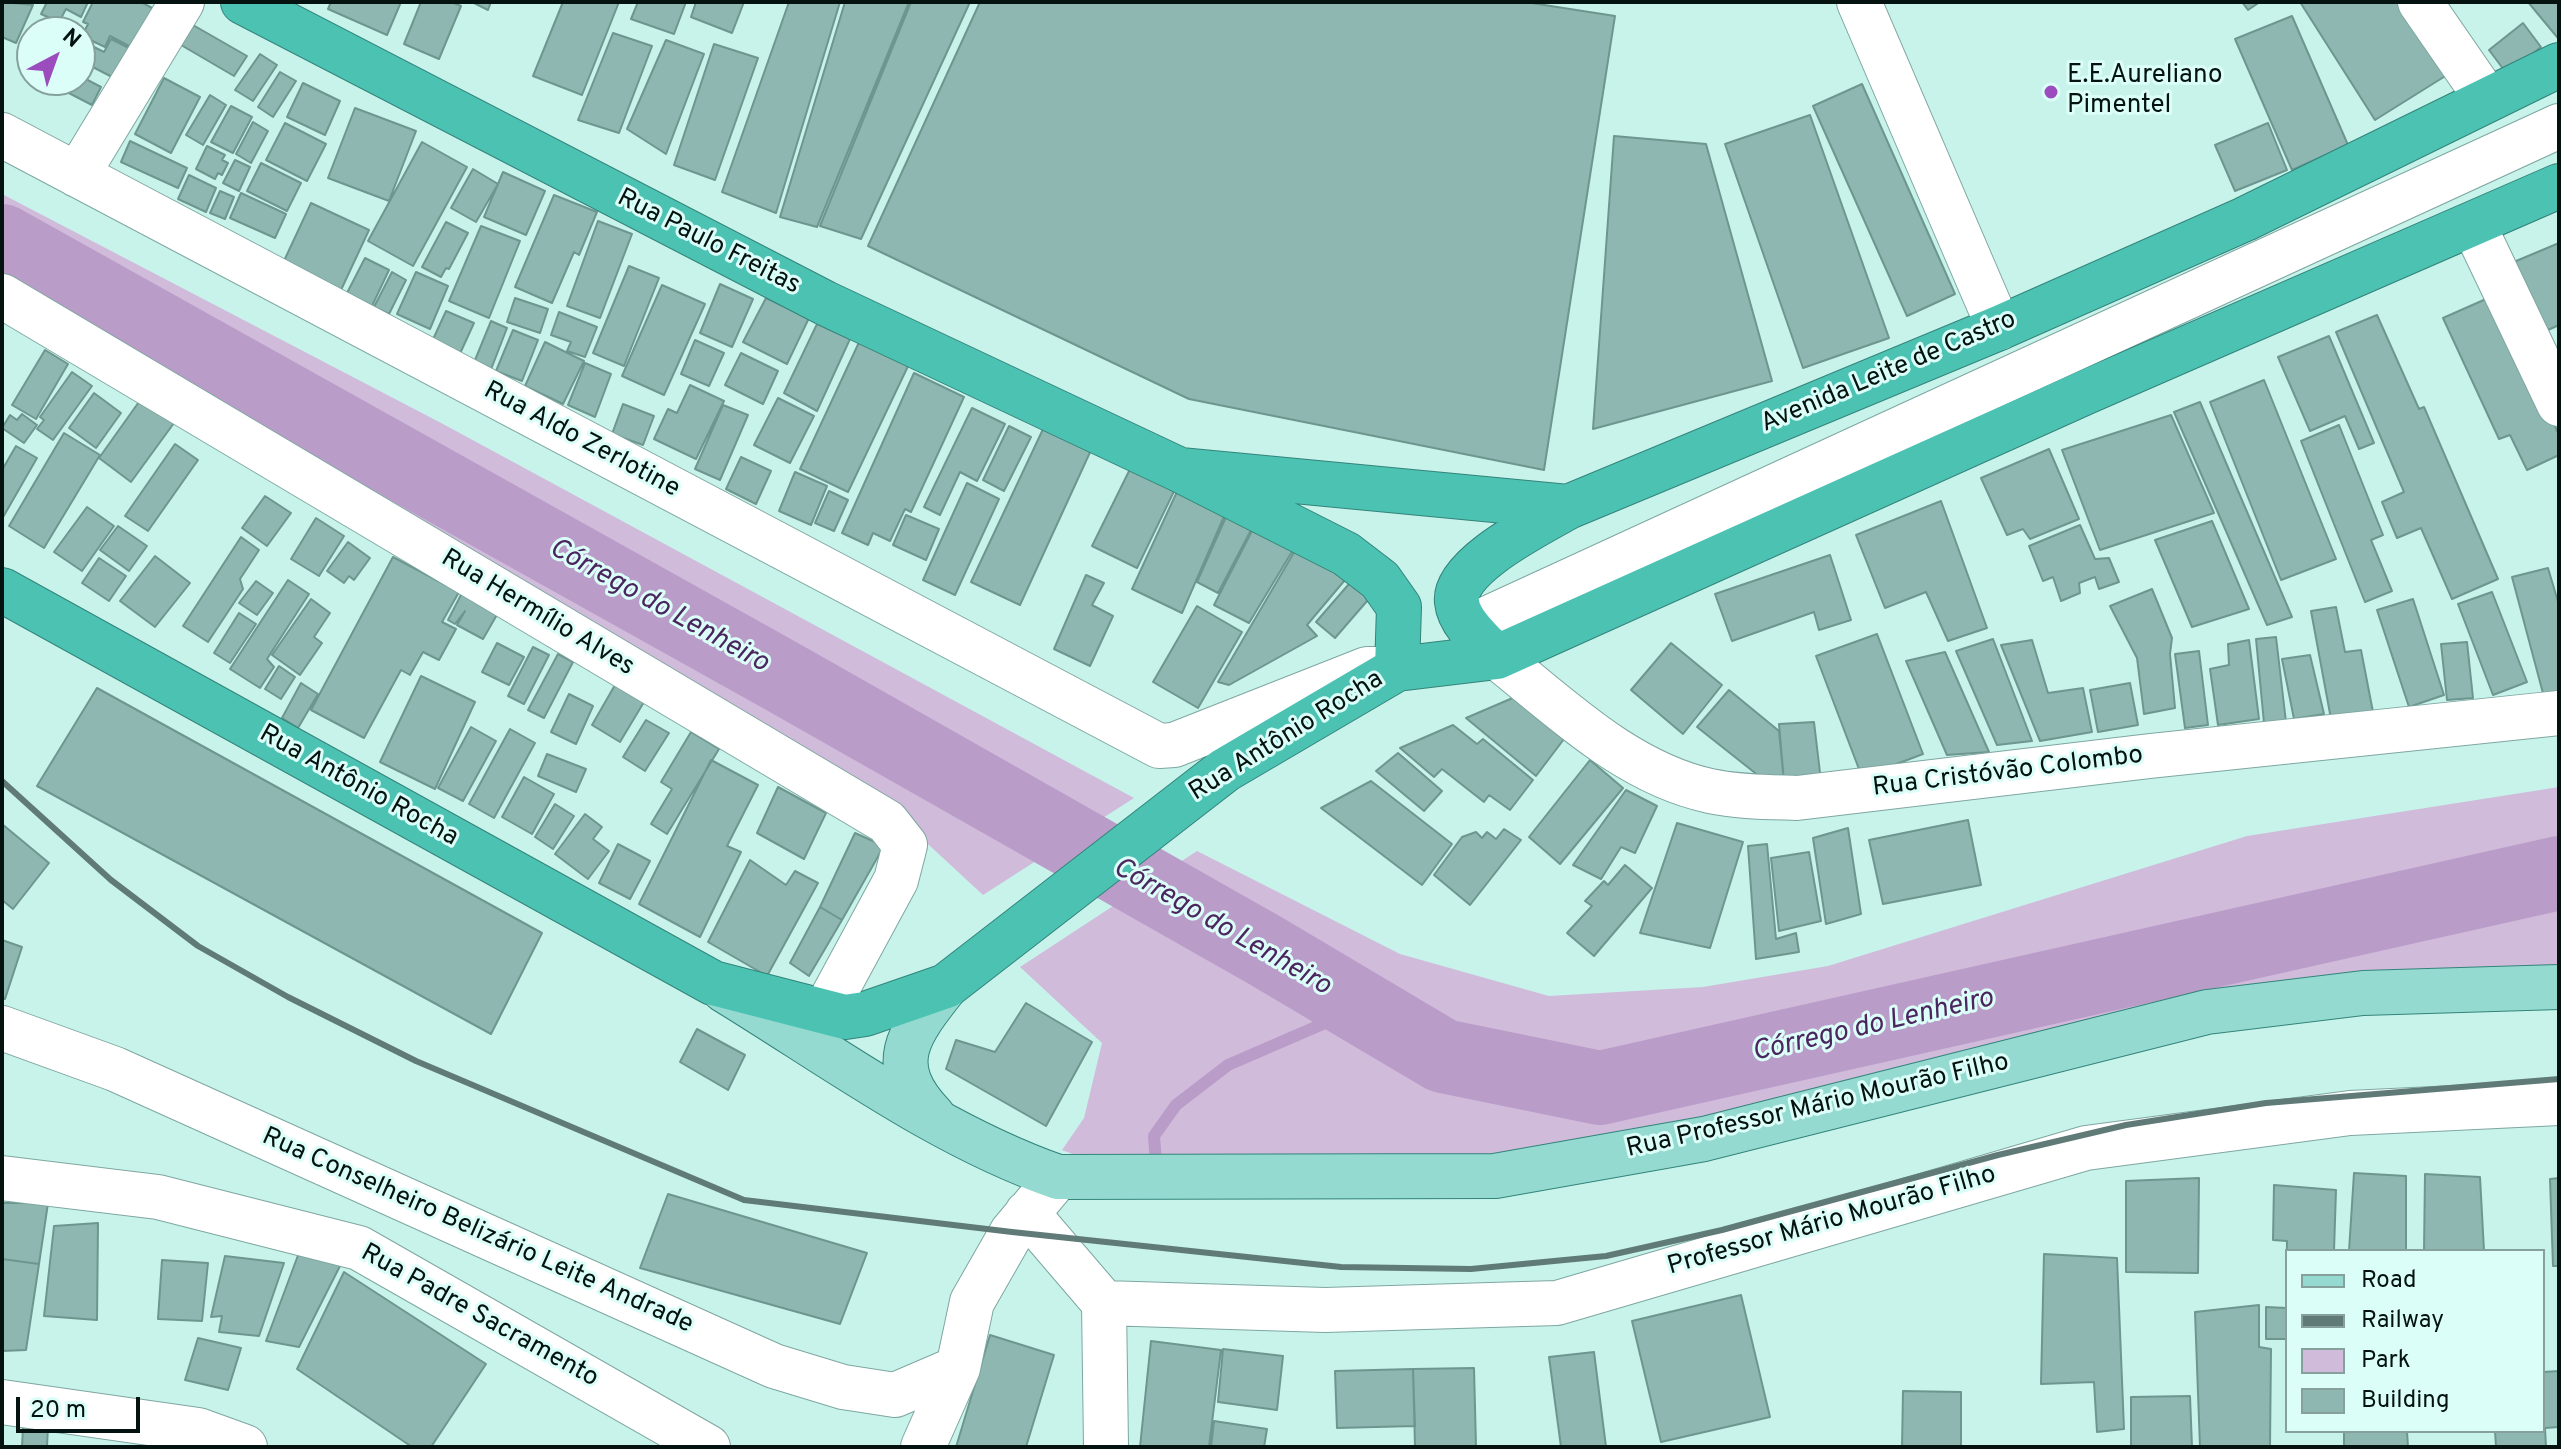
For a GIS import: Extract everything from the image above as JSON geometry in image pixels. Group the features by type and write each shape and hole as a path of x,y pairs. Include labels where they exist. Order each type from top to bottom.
{"highway":[{"name":"Rua Paulo Freitas","path":"243,2 825,303 1180,470 1346,554 1380,580 1399,607 1397,669"},
{"name":"Avenida Leite de Castro","path":"1180,470 1568,507 1999,328 2245,219 2559,65"},
{"path":"1568,507 1475,567 1456,599 1483,642 2086,392 2474,226 2559,186"},
{"name":"Rua Antônio Rocha","path":"2,590 713,983 845,1017 865,1014 946,986 1225,770 1397,669 1483,642"}],"main road":[{"name":"Rua Antônio Rocha","path":"713,983 940,1124"},
{"name":"Rua Antônio Rocha","path":"940,1124 916,1099 905,1075 904,1056 921,1017 946,986"},
{"name":"Rua Professor Mário Mourão Filho","path":"940,1124 1016,1162 1058,1177 1495,1176 1704,1139 2207,1012 2363,993 2559,987"}],"street":[{"path":"77,175 182,2"},
{"path":"1859,2 1999,328"},
{"path":"2420,2 2487,99"},
{"path":"1483,642 2559,126"},
{"name":"Rua Aldo Zerlotine","path":"2,135 1159,746 1174,745 1367,669 1397,669"},
{"path":"2474,226 2559,404"},
{"name":"Rua Hermílio Alves","path":"5,305 887,822 905,845 896,880 824,1013"},
{"name":"Rua Cristóvão Colombo","path":"1483,642 1623,755 1682,784 1744,797 1797,798 2150,756 2559,713"},
{"name":"Rua Conselheiro Belizário Leite Andrade","path":"2,1028 115,1069 774,1366 843,1387 895,1395 958,1368"},
{"name":"Professor Mário Mourão Filho","path":"1104,1303 1325,1310 1557,1303 2086,1148 2350,1113 2559,1103"},
{"path":"918,1440 958,1368 972,1302 997,1253 1058,1177"},
{"name":"Rua Padre Sacramento","path":"2,1178 158,1197 359,1248 708,1447"},
{"path":"1027,1213 1104,1303 1106,1447"},
{"path":"2,1402 198,1430 245,1447"}],"green space":[{"path":"2,194 443,424 1134,798 983,895 902,820 2,306"},
{"path":"2559,787 2559,979 2090,1032 1499,1163 1094,1162 1062,1150 1084,1118 1102,1043 1020,967 1197,851 1400,954 1549,996 1703,987 1828,966 2247,836"}],"building":[{"path":"2,2 33,5 28,16 16,16 16,43 2,37"},
{"path":"47,2 88,2 81,16 66,9 62,16 41,14"},
{"path":"93,2 141,2 154,9 133,48 110,36 105,47 96,43 96,16 86,16"},
{"path":"331,2 401,2 387,35 328,9"},
{"path":"421,2 451,2 461,6 439,59 404,44"},
{"path":"472,2 491,2 488,10"},
{"path":"563,2 619,2 582,95 533,76"},
{"path":"638,2 686,2 674,34 631,19"},
{"path":"696,2 744,2 732,33 691,17"},
{"path":"789,2 840,2 776,213 722,192"},
{"path":"845,2 909,2 817,227 780,217"},
{"path":"911,2 970,2 861,239 820,226"},
{"path":"980,2 1525,2 1615,16 1544,470 1189,399 868,246"},
{"path":"2242,2 2260,2 2248,10"},
{"path":"2300,2 2401,2 2447,75 2375,120"},
{"path":"2528,2 2559,2 2559,36 2557,37"},
{"path":"2292,16 2348,145 2292,170 2235,39"},
{"path":"2523,23 2541,47 2507,74 2489,50"},
{"path":"193,25 247,56 234,76 181,45"},
{"path":"613,33 652,46 619,133 578,120"},
{"path":"111,39 129,48 114,78 96,69 96,48 104,52"},
{"path":"666,40 704,54 666,154 627,129"},
{"path":"714,44 758,58 715,180 674,165"},
{"path":"260,54 277,65 253,101 235,90"},
{"path":"280,72 296,81 273,117 258,107"},
{"path":"164,78 200,97 171,153 135,134"},
{"path":"303,83 340,101 325,135 287,117"},
{"path":"96,84 101,87 92,105 75,96 96,96"},
{"path":"1862,84 1955,294 1907,316 1813,106"},
{"path":"210,95 226,105 203,145 186,135"},
{"path":"231,106 252,117 233,153 211,142"},
{"path":"355,108 416,131 389,201 328,178"},
{"path":"1810,115 1889,338 1803,368 1725,144"},
{"path":"253,122 268,131 251,163 236,154"},
{"path":"285,123 326,144 307,181 266,160"},
{"path":"2268,123 2287,170 2235,191 2215,145"},
{"path":"1614,136 1706,144 1772,381 1593,429"},
{"path":"130,141 187,168 178,188 121,162"},
{"path":"422,142 467,167 413,266 368,241"},
{"path":"207,146 225,155 222,160 228,163 222,175 218,173 215,179 196,169"},
{"path":"235,160 250,167 239,191 223,183"},
{"path":"261,163 301,183 287,211 247,191"},
{"path":"473,169 498,184 476,222 451,208"},
{"path":"503,172 545,191 526,235 484,217"},
{"path":"189,175 216,188 206,212 178,199"},
{"path":"220,191 234,197 225,219 210,213"},
{"path":"241,193 286,214 275,238 230,218"},
{"path":"554,195 597,212 579,255 574,252 552,303 515,287"},
{"path":"311,203 369,230 341,290 283,263"},
{"path":"598,221 632,234 600,318 567,306"},
{"path":"446,222 468,233 449,269 446,268 441,277 422,267"},
{"path":"481,226 520,241 489,318 449,301"},
{"path":"2559,243 2559,325 2539,334 2509,264"},
{"path":"365,258 389,270 372,306 347,293"},
{"path":"629,266 659,278 624,366 593,353"},
{"path":"392,272 406,280 389,314 374,307"},
{"path":"416,272 448,286 430,329 397,314"},
{"path":"720,284 753,299 732,347 700,333"},
{"path":"662,285 705,304 664,395 622,376"},
{"path":"2495,295 2559,435 2559,455 2527,470 2510,435 2499,439 2443,318"},
{"path":"515,298 548,309 540,333 507,322"},
{"path":"766,298 809,318 787,364 743,342"},
{"path":"446,311 474,323 458,358 430,346"},
{"path":"559,312 597,327 585,357 567,351 571,342 551,335"},
{"path":"2377,315 2419,409 2424,407 2498,579 2452,599 2421,528 2397,538 2382,502 2404,492 2336,332"},
{"path":"491,321 507,328 490,372 473,365"},
{"path":"817,324 850,339 817,411 784,393"},
{"path":"513,330 538,340 522,381 496,371"},
{"path":"2329,336 2374,443 2359,449 2345,416 2310,431 2278,357"},
{"path":"861,338 910,362 848,492 800,469"},
{"path":"695,340 724,353 709,386 681,374"},
{"path":"545,342 584,361 563,404 525,386"},
{"path":"45,350 68,364 36,419 12,405"},
{"path":"741,353 778,371 763,404 725,385"},
{"path":"585,363 611,374 595,417 568,405"},
{"path":"72,372 92,386 53,440 37,429 44,420 40,417"},
{"path":"914,373 964,397 911,512 905,509 890,541 873,533 868,545 842,533"},
{"path":"2264,380 2336,559 2281,580 2210,402"},
{"path":"690,385 724,401 696,459 654,439 668,409 677,413"},
{"path":"94,393 121,413 96,448 69,428"},
{"path":"778,398 814,416 790,463 754,445"},
{"path":"141,399 174,423 131,482 99,458"},
{"path":"2200,402 2292,617 2267,625 2174,412"},
{"path":"623,404 654,416 643,445 612,434"},
{"path":"723,405 748,415 720,480 695,469"},
{"path":"972,408 1005,424 977,481 960,472 940,515 924,507"},
{"path":"22,414 37,425 24,443 2,428 10,415 17,420"},
{"path":"2171,415 2214,513 2100,550 2062,450"},
{"path":"2339,425 2383,535 2371,540 2392,591 2365,602 2301,441"},
{"path":"1009,426 1031,437 1004,491 983,480"},
{"path":"1044,427 1092,448 1020,605 971,582"},
{"path":"64,433 100,455 44,548 9,526"},
{"path":"175,444 198,460 148,531 125,516"},
{"path":"16,446 37,458 2,519 2,470"},
{"path":"2049,449 2079,519 2030,539 2023,529 2007,535 1981,478"},
{"path":"741,457 771,471 756,504 726,489"},
{"path":"1134,461 1178,483 1137,568 1092,546"},
{"path":"795,472 827,486 811,525 779,511"},
{"path":"967,483 999,499 955,595 923,580"},
{"path":"1181,483 1229,505 1182,613 1132,589"},
{"path":"829,491 848,500 834,531 815,523"},
{"path":"265,496 291,513 267,546 242,528"},
{"path":"1941,501 1987,628 1948,641 1926,592 1885,608 1856,535"},
{"path":"87,507 114,526 82,571 54,552"},
{"path":"906,515 939,529 926,560 893,545"},
{"path":"1226,517 1252,528 1218,593 1197,582"},
{"path":"316,518 344,536 319,576 291,559"},
{"path":"2212,521 2249,609 2192,627 2155,540"},
{"path":"2080,525 2095,559 2109,558 2119,582 2099,589 2095,577 2079,583 2080,593 2061,601 2053,577 2043,581 2029,546"},
{"path":"118,526 147,546 129,571 100,550"},
{"path":"1253,529 1293,550 1249,623 1214,605"},
{"path":"241,537 259,550 240,579 243,589 208,642 183,626"},
{"path":"348,542 370,558 354,580 349,576 344,583 327,571"},
{"path":"1296,549 1350,574 1307,625 1317,636 1229,685 1218,682"},
{"path":"1830,555 1851,620 1819,630 1814,612 1732,641 1715,594"},
{"path":"155,556 190,583 155,627 120,601"},
{"path":"393,557 459,592 442,622 456,629 439,660 423,652 410,675 401,670 364,738 311,710"},
{"path":"99,558 126,576 109,601 82,583"},
{"path":"2548,568 2559,605 2559,693 2544,697 2512,577"},
{"path":"1086,575 1104,583 1092,605 1113,616 1090,666 1054,649"},
{"path":"1355,577 1374,593 1335,638 1316,622"},
{"path":"288,580 309,594 267,659 274,667 260,688 230,669"},
{"path":"256,581 273,593 257,615 239,603"},
{"path":"2152,589 2172,638 2170,654 2175,708 2144,714 2137,658 2110,606"},
{"path":"2492,592 2527,682 2493,695 2458,604"},
{"path":"462,593 498,613 483,639 457,625 465,611 455,624 448,620"},
{"path":"311,599 330,613 314,637 322,643 300,675 272,655"},
{"path":"2413,599 2444,695 2409,707 2377,610"},
{"path":"1197,606 1242,632 1198,708 1153,682"},
{"path":"2336,607 2345,652 2361,650 2373,712 2331,719 2311,611"},
{"path":"239,613 256,624 230,663 214,653"},
{"path":"1877,634 1923,754 1862,777 1816,656"},
{"path":"2276,637 2286,722 2264,723 2256,639"},
{"path":"1993,639 2032,741 1997,745 1956,651"},
{"path":"2032,640 2048,693 2083,688 2092,732 2040,741 2001,645"},
{"path":"2249,640 2259,719 2218,725 2210,669 2229,665 2228,644"},
{"path":"2467,642 2473,698 2447,700 2441,644"},
{"path":"497,643 524,657 509,685 482,672"},
{"path":"1671,643 1722,685 1683,734 1631,690"},
{"path":"533,647 549,655 524,704 508,696"},
{"path":"2199,651 2208,725 2185,728 2175,654"},
{"path":"1945,652 1989,752 1947,755 1906,661"},
{"path":"558,654 573,662 544,718 528,710"},
{"path":"2310,655 2324,714 2294,719 2282,659"},
{"path":"279,666 295,677 281,699 265,689"},
{"path":"421,676 475,702 435,789 380,762"},
{"path":"301,683 318,694 298,728 282,718"},
{"path":"2130,683 2138,725 2098,732 2090,690"},
{"path":"615,685 644,702 620,742 592,725"},
{"path":"97,688 542,933 491,1034 37,786"},
{"path":"1729,690 1779,731 1784,782 1769,784 1697,727"},
{"path":"569,694 593,706 576,744 551,732"},
{"path":"1515,697 1564,739 1536,776 1466,718"},
{"path":"646,720 669,733 645,771 623,757"},
{"path":"1814,722 1821,781 1784,782 1779,724"},
{"path":"1453,725 1477,744 1483,739 1533,780 1510,810 1489,795 1484,802 1442,769 1434,777 1400,748"},
{"path":"471,727 496,741 463,801 438,788"},
{"path":"510,729 535,743 494,818 469,804"},
{"path":"691,732 719,749 667,834 651,824 672,789 661,782"},
{"path":"1398,753 1442,791 1424,811 1376,771"},
{"path":"547,754 586,769 576,792 538,776"},
{"path":"711,760 758,785 727,846 741,852 700,937 639,904"},
{"path":"1590,760 1623,788 1560,864 1529,837"},
{"path":"524,777 554,794 532,834 502,817"},
{"path":"1371,781 1452,844 1422,885 1321,808"},
{"path":"778,787 826,813 804,859 757,833"},
{"path":"1626,790 1657,806 1635,853 1621,847 1601,879 1573,865"},
{"path":"555,804 574,816 553,849 535,837"},
{"path":"585,814 602,827 593,839 609,851 588,879 555,854"},
{"path":"1968,820 1981,885 1883,904 1869,840"},
{"path":"1677,823 1743,842 1710,948 1640,933"},
{"path":"2,824 49,863 13,909 2,900"},
{"path":"1848,828 1861,914 1826,924 1813,838"},
{"path":"1504,829 1521,840 1470,905 1434,875 1462,837 1476,832 1482,838 1487,832 1496,839"},
{"path":"855,833 884,846 842,920 820,907"},
{"path":"618,844 650,861 630,899 599,883"},
{"path":"1767,844 1776,939 1796,933 1799,952 1756,959 1748,846"},
{"path":"1809,852 1821,921 1779,931 1771,858"},
{"path":"750,860 786,885 795,871 818,883 767,976 708,942"},
{"path":"1625,865 1652,888 1594,956 1567,933 1592,906 1585,901 1604,881 1608,885"},
{"path":"820,907 842,920 809,976 790,963"},
{"path":"2,940 22,947 5,999 2,998"},
{"path":"1026,1003 1092,1042 1046,1126 946,1069 956,1040 995,1052"},
{"path":"697,1029 745,1055 728,1090 680,1062"},
{"path":"2354,1173 2406,1176 2406,1249 2349,1249"},
{"path":"2425,1174 2480,1177 2484,1249 2424,1249"},
{"path":"2199,1178 2198,1273 2126,1272 2126,1181"},
{"path":"2559,1178 2559,1266 2553,1266 2550,1179"},
{"path":"2274,1185 2336,1190 2334,1249 2287,1249 2287,1241 2273,1240"},
{"path":"668,1194 867,1253 840,1324 640,1268"},
{"path":"3,1203 48,1203 39,1264 2,1259"},
{"path":"98,1223 97,1320 44,1316 54,1226"},
{"path":"300,1250 342,1262 299,1347 266,1341"},
{"path":"2044,1254 2117,1258 2124,1429 2097,1432 2094,1382 2041,1384"},
{"path":"225,1256 284,1263 259,1336 219,1332 222,1316 211,1317"},
{"path":"2,1259 39,1264 26,1350 2,1351"},
{"path":"162,1260 208,1263 202,1321 158,1319"},
{"path":"344,1272 486,1364 431,1447 412,1447 297,1369"},
{"path":"1741,1295 1770,1417 1661,1442 1632,1321"},
{"path":"2259,1305 2259,1347 2271,1349 2270,1447 2200,1447 2195,1312"},
{"path":"2266,1307 2285,1308 2285,1339 2266,1339"},
{"path":"990,1335 1054,1355 1026,1447 956,1447"},
{"path":"198,1338 241,1348 228,1390 185,1380"},
{"path":"1151,1341 1221,1350 1209,1447 1140,1447"},
{"path":"1223,1349 1283,1356 1277,1410 1218,1402"},
{"path":"1594,1352 1606,1447 1561,1447 1549,1357"},
{"path":"1474,1368 1476,1447 1415,1447 1413,1369"},
{"path":"1413,1369 1415,1426 1337,1428 1335,1371"},
{"path":"2559,1371 2559,1427 2545,1428 2545,1372"},
{"path":"1903,1391 1961,1392 1961,1447 1902,1447"},
{"path":"2190,1396 2192,1447 2131,1447 2131,1397"},
{"path":"1214,1421 1267,1429 1264,1447 1211,1447"},
{"path":"23,1426 48,1426 47,1447 22,1447"},
{"path":"2545,1428 2546,1447 2496,1447 2495,1433 2545,1433"},
{"path":"2344,1433 2407,1433 2408,1447 2344,1447"}],"waterway":[{"name":"Córrego do Lenheiro","path":"2,241 783,677 1266,951 1443,1056 1600,1088 2559,873"},
{"path":"1156,1163 1154,1136 1176,1105 1228,1065 1362,1007"}],"railway":[{"path":"2,781 111,880 198,946 288,997 416,1061 744,1200 1012,1232 1341,1267 1471,1269 1606,1256 1722,1230 1998,1155 2126,1125 2266,1103 2559,1079"}],"place":[{"name":"E.E.Aureliano Pimentel","path":"2051,92"}]}
